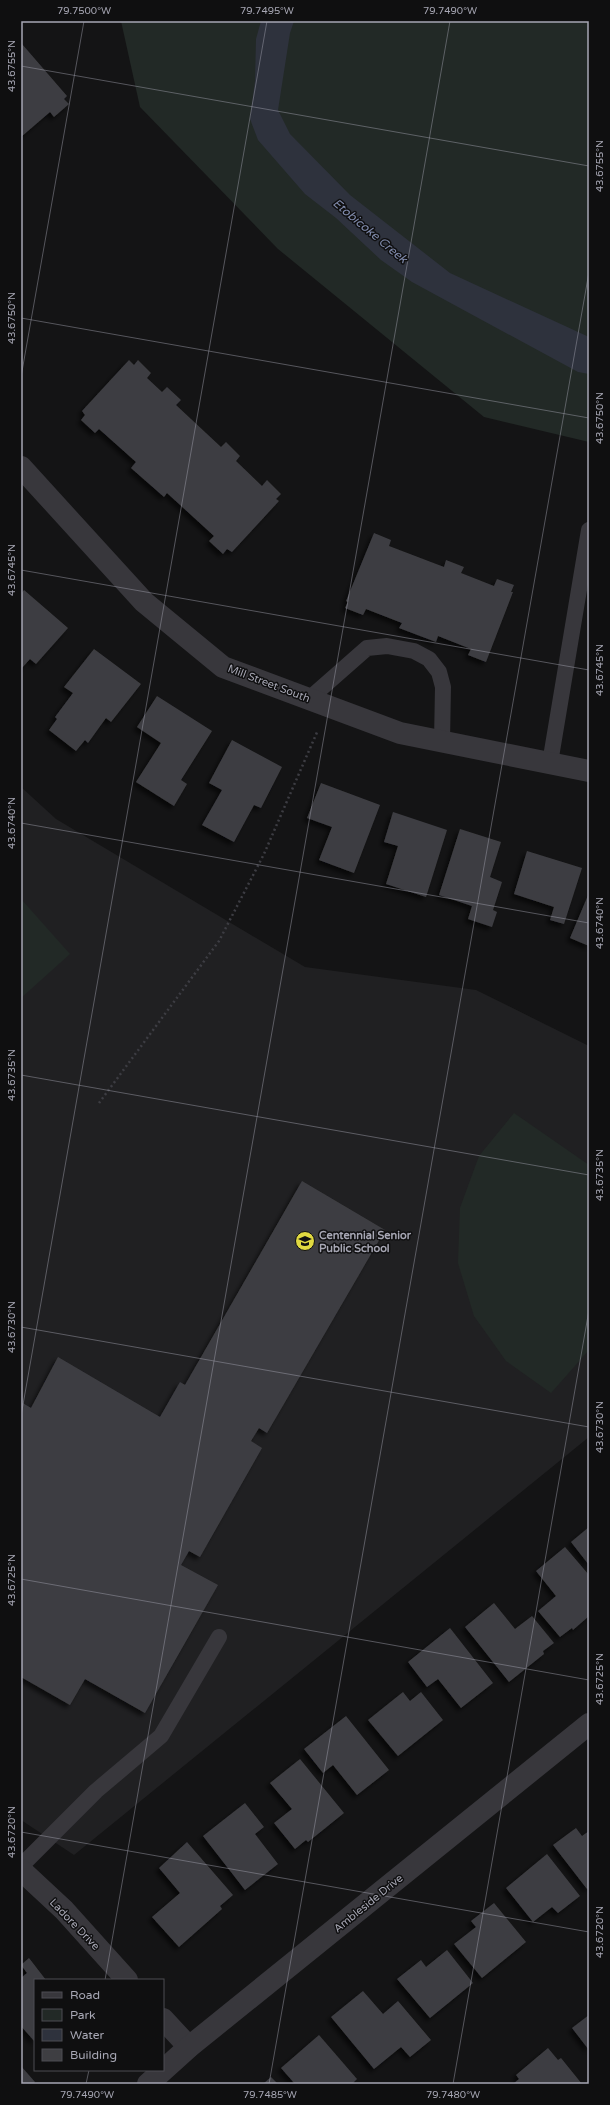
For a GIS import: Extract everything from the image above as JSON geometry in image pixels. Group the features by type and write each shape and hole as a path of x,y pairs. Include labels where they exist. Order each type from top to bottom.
{"street":[{"name":"Mill Street South","path":"21,467 144,602 224,666 400,733 589,771"},
{"name":"Ambleside Drive","path":"164,2070 189,2047 589,1724"},
{"name":"Ladore Drive","path":"21,1870 64,1910 127,1979"},
{"path":"164,2020 189,2047"},
{"name":"Ambleside Drive","path":"148,2084 162,2071"}],"lane":[{"path":"550,763 589,530"},
{"path":"319,702 367,648 387,646 414,651 430,659 439,672 443,687 442,741"},
{"path":"21,1866 96,1791 161,1736 219,1637"}],"path":[{"path":"99,1103 219,941 264,854 319,702"}],"shaded area":[{"name":"Centennial Senior Public School","path":"21,787 56,819 305,967 476,990 589,1046 589,1437 74,1855 21,1820"}],"green space":[{"path":"121,21 589,21 589,442 484,417 278,249 140,107"},
{"path":"21,899 70,954 21,998"},
{"path":"514,1113 589,1165 589,1350 551,1393 506,1361 474,1316 458,1263 460,1208 479,1156"}],"water":[{"name":"Etobicoke Creek","path":"261,21 294,21 290,33 278,110 290,134 350,195 450,273 589,337 589,374 578,372 412,282 381,260 336,218 305,194 258,140 250,119 255,81 256,39"}],"building":[{"path":"22,44 67,96 64,99 69,104 54,117 50,112 21,137"},
{"path":"129,360 134,365 138,360 151,373 147,378 162,392 167,387 181,400 176,405 221,447 226,442 240,456 236,461 262,486 267,480 281,494 276,499 279,501 232,552 227,549 223,554 209,541 214,536 167,493 164,497 131,468 136,462 99,429 95,433 81,420 85,415 82,411"},
{"path":"374,533 391,540 389,546 444,567 446,560 464,567 461,573 494,586 497,579 514,585 511,592 513,592 486,662 468,655 471,649 438,636 436,642 399,628 402,623 366,609 363,615 345,608 348,602 346,601"},
{"path":"24,590 68,628 36,664 30,659 21,669 21,594"},
{"path":"94,649 141,684 111,722 106,718 88,743 85,740 76,751 49,730 57,719 55,717 73,693 64,687"},
{"path":"157,696 212,731 181,780 187,784 174,806 136,782 161,743 137,727"},
{"path":"232,740 282,767 261,808 254,805 234,842 202,825 222,790 209,783"},
{"path":"321,783 380,805 354,873 319,860 332,827 307,818"},
{"path":"393,812 447,830 426,897 386,884 398,846 384,842"},
{"path":"460,829 501,842 490,877 502,882 493,910 497,912 492,927 468,919 472,906 439,895"},
{"path":"527,851 582,868 564,924 550,920 554,907 514,894"},
{"path":"589,893 589,946 570,938"},
{"path":"302,1181 385,1230 267,1433 259,1428 251,1441 262,1448 200,1557 189,1551 181,1565 218,1585 145,1713 85,1679 70,1705 21,1677 21,1402 31,1408 58,1357 160,1417 180,1382 185,1385"},
{"path":"589,1527 589,1565 571,1542"},
{"path":"565,1547 589,1575 589,1616 573,1630 572,1628 560,1637 538,1611 556,1596 536,1571"},
{"path":"494,1603 515,1629 532,1616 554,1643 543,1651 544,1654 509,1682 465,1627"},
{"path":"450,1628 493,1683 461,1708 438,1679 427,1687 408,1662"},
{"path":"403,1692 410,1701 421,1692 443,1720 398,1756 368,1720"},
{"path":"346,1716 389,1770 357,1795 333,1765 323,1773 304,1749"},
{"path":"300,1759 344,1813 308,1842 306,1840 295,1849 274,1823 292,1809 270,1783"},
{"path":"245,1803 264,1827 255,1834 278,1864 245,1890 203,1836"},
{"path":"576,1828 582,1836 589,1831 589,1887 587,1889 553,1845"},
{"path":"187,1842 233,1895 220,1906 222,1909 179,1947 152,1917 180,1893 159,1868"},
{"path":"547,1854 580,1896 558,1913 552,1907 533,1922 506,1888"},
{"path":"494,1903 526,1942 482,1978 454,1944 476,1927 471,1921"},
{"path":"447,1950 473,1983 430,2018 397,1979 421,1960 426,1967"},
{"path":"29,1958 45,1979 34,1979 34,2041 21,2026 21,1978 27,1973 21,1965"},
{"path":"363,1991 383,2014 398,2001 431,2040 410,2057 401,2047 374,2069 331,2017"},
{"path":"589,2015 589,2050 572,2028"},
{"path":"319,2035 357,2079 352,2084 295,2084 281,2068"},
{"path":"548,2048 558,2060 561,2058 582,2084 513,2084 519,2079 516,2075"},
{"path":"21,2066 35,2082 33,2084 21,2084"},
{"path":"271,2077 278,2084 263,2084"}],"place":[{"name":"Centennial Senior Public School","path":"305,1241"}]}
